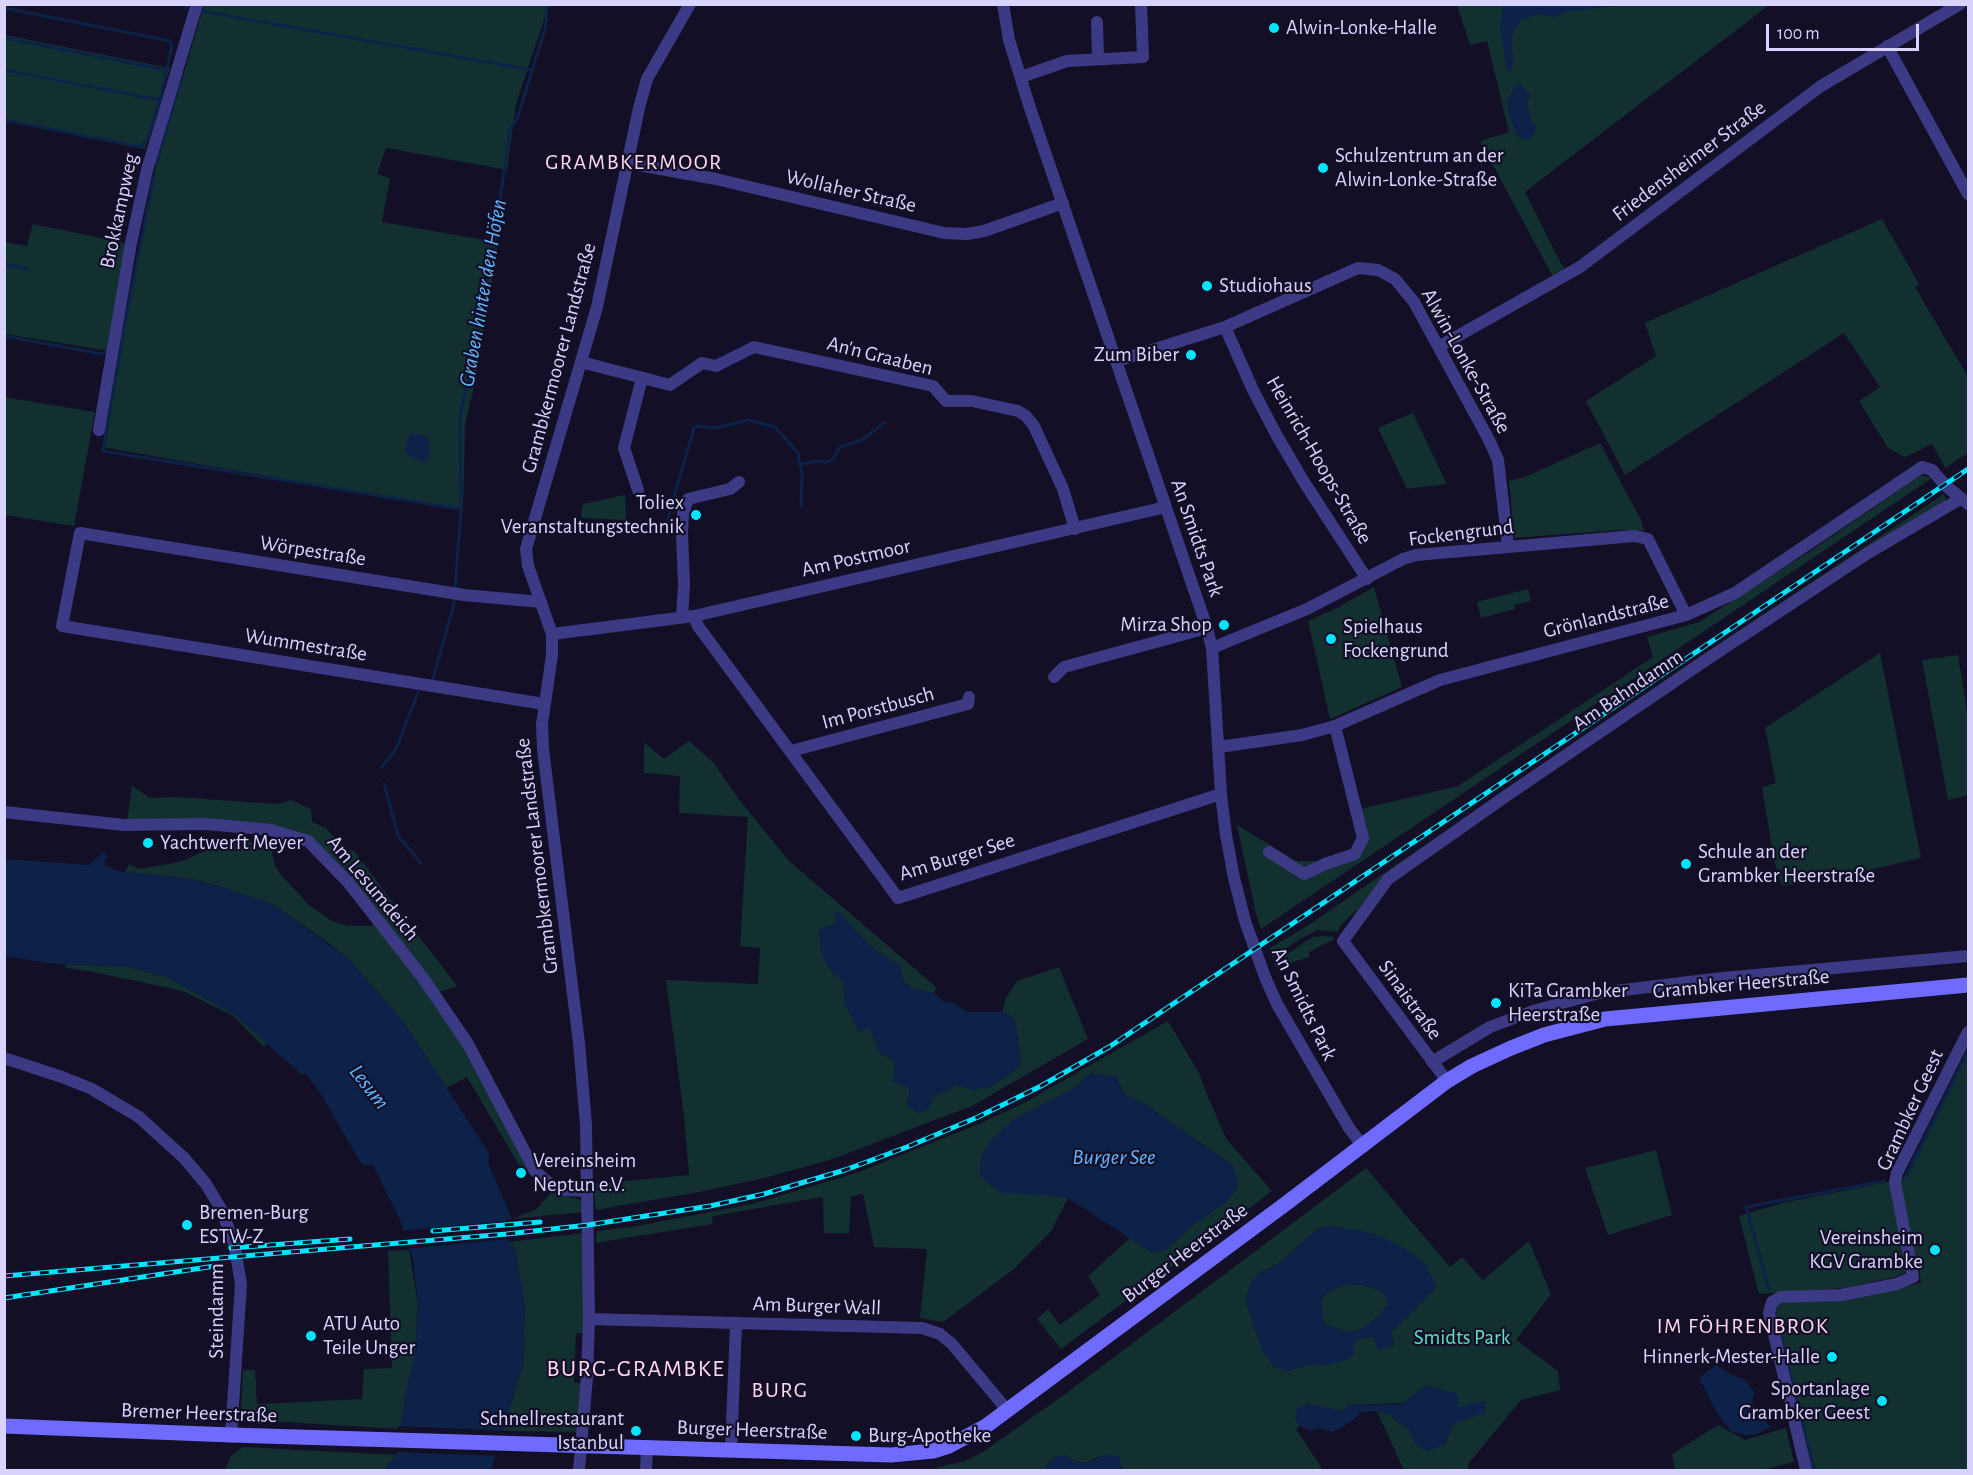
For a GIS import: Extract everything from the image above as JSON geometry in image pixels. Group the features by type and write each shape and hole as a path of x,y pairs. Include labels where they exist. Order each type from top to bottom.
{"main road":[{"name":"Grambker Heerstraße","path":"1284,1205 1447,1081 1472,1066 1544,1035 1605,1019 1968,985"},
{"name":"Burger Heerstraße","path":"392,1440 891,1455 912,1454 949,1446 1008,1411 1284,1205"},
{"name":"Bremer Heerstraße","path":"4,1426 231,1436 392,1440"}],"street":[{"name":"Brokkampweg","path":"99,430 131,243 147,170 197,4"},
{"name":"Grambkermoorer Landstraße","path":"579,1470 587,1377 589,1319 586,1125 579,1043 543,749 542,724 552,655 552,634 528,566 526,549 597,307 647,79 690,4"},
{"name":"An Smidts Park","path":"1003,4 1009,40 1021,77 1207,628 1212,648 1221,794 1234,878 1245,921 1277,1004 1325,1090 1363,1146"},
{"path":"1021,77 1067,61 1143,57 1141,4"},
{"name":"Friedensheimer Straße","path":"1440,346 1580,267 1814,92 1960,4"},
{"path":"1097,22 1098,59"},
{"path":"1887,46 1968,194"},
{"name":"Wollaher Straße","path":"627,163 716,179 944,233 967,234 984,231 1063,203"},
{"name":"Alwin-Lonke-Straße","path":"1117,361 1225,327 1358,268 1378,270 1395,279 1414,302 1440,346 1489,440 1498,460 1508,546"},
{"name":"Heinrich-Hoops-Straße","path":"1225,327 1253,390 1277,436 1367,579"},
{"name":"An'n Graaben","path":"642,378 670,384 702,363 716,366 754,347 933,386 946,401 972,400 1018,411 1026,416 1034,426 1063,489 1075,529"},
{"path":"581,362 642,378 624,448 638,490"},
{"name":"Grönlandstraße","path":"1219,747 1302,735 1335,726 1440,680 1686,615 1736,593 1922,466 1932,470 1964,501"},
{"path":"688,616 682,534 683,514 688,498 730,489 739,482"},
{"name":"Am Bahndamm","path":"1343,941 1388,879 1706,660 1868,553 1964,501"},
{"name":"Am Postmoor","path":"552,634 688,616 1166,507"},
{"name":"Wörpestraße","path":"62,626 80,533 464,595 542,602"},
{"name":"Fockengrund","path":"1212,648 1307,609 1403,559 1416,555 1635,536 1648,538 1686,615"},
{"name":"Am Burger See","path":"688,616 699,626 898,898 1221,794"},
{"name":"Wummestraße","path":"62,626 544,704"},
{"path":"1054,677 1064,667 1207,628"},
{"name":"Im Porstbusch","path":"791,751 968,704 969,697"},
{"path":"1269,852 1304,874 1355,854 1363,838 1335,726"},
{"name":"Am Lesumdeich","path":"4,812 124,825 205,824 251,828 308,841 348,882 423,978 468,1044 535,1171 550,1184 567,1190 588,1191"},
{"name":"Sinaistraße","path":"1343,941 1447,1081"},
{"name":"Grambker Heerstraße","path":"1432,1062 1490,1026 1533,1011 1599,993 1722,978 1968,956"},
{"name":"Grambker Geest","path":"1806,1470 1769,1313 1772,1302 1781,1297 1841,1295 1897,1284 1913,1277 1895,1182 1897,1173 1968,1032"},
{"name":"Steindamm","path":"4,1058 92,1089 139,1117 184,1158 206,1184 221,1209 234,1243 241,1284 231,1436"},
{"name":"Am Burger Wall","path":"589,1319 922,1328 940,1334 952,1344 1008,1411"},
{"path":"731,1451 736,1323"},
{"path":"646,1470 647,1448"}],"green space":[{"path":"204,5 549,5 516,104 507,170 386,148 377,174 390,178 382,222 496,242 497,252 475,382 465,425 463,511 102,447 154,173"},
{"path":"1457,5 1769,5 1525,192 1565,271 1553,277 1480,141 1509,132 1487,41 1470,45"},
{"path":"5,35 170,68 145,149 5,121"},
{"path":"1882,219 1919,284 1915,287 1968,377 1968,453 1945,468 1932,444 1905,457 1888,448 1859,401 1880,387 1844,333 1625,475 1586,401 1656,356 1645,323"},
{"path":"33,224 125,243 109,351 5,334 4,242 27,246"},
{"path":"4,397 95,412 74,526 5,515"},
{"path":"1413,413 1447,484 1407,489 1378,428"},
{"path":"1600,443 1641,520 1644,531 1620,530 1514,538 1509,481 1525,477"},
{"path":"1921,475 1932,478 1261,929 1237,825 1296,861 1319,861 1351,849 1356,844 1357,835 1352,811 1458,786 1653,657 1647,637 1699,622 1809,552"},
{"path":"1944,494 1946,499 1944,503 1386,876 1340,926 1338,932 1318,930 1298,940 1273,958 1270,948 1307,926 1708,651"},
{"path":"625,495 626,520 581,518 583,504"},
{"path":"1374,587 1402,687 1330,719 1308,621"},
{"path":"1528,589 1531,601 1514,605 1515,609 1481,618 1477,602"},
{"path":"1880,653 1921,858 1852,874 1782,886 1774,861 1762,787 1776,783 1765,728"},
{"path":"1958,655 1968,717 1968,795 1948,800 1922,660"},
{"path":"689,741 714,763 737,797 789,861 936,987 934,993 912,988 903,982 900,966 871,947 838,912 832,972 844,982 845,1004 871,1030 879,1052 895,1061 894,1082 908,1087 910,1093 907,1106 918,1112 933,1097 957,1085 975,1090 993,1085 1014,1071 1021,1063 1016,1027 1013,1017 1002,1012 1006,998 1017,981 1059,967 1088,1039 972,1106 830,1160 764,1178 699,1192 596,1210 593,1184 689,1175 684,1116 666,980 758,984 760,948 740,946 748,817 679,813 680,776 644,773 644,742 664,759"},
{"path":"132,786 150,798 175,797 278,804 291,800 311,809 312,822 326,828 346,850 354,851 457,986 439,992 462,1041 531,1172 525,1175 467,1077 446,1088 405,1024 349,959 323,939 274,905 218,886 187,878 125,872 129,864 139,869 180,862 225,840 223,838 241,839 271,848 275,866 281,875 310,906 332,921 348,926 371,926 382,921 309,838 127,820"},
{"path":"1313,937 1335,937 1309,952 1310,957 1275,967 1274,963 1305,942"},
{"path":"66,964 130,967 169,978 235,1015 268,1043 264,1047 233,1016 183,991 65,968"},
{"path":"1168,1021 1199,1073 1227,1140 1272,1191 1061,1349 1037,1319 1048,1309 1060,1325 1100,1295 1088,1276 1130,1238 1151,1252 1166,1250 1193,1225 1232,1165 1143,1103 1130,1098 1091,1073 1073,1089 1014,1119 1046,1195 1068,1198 1051,1231 1014,1269 943,1322 920,1318 927,1249 874,1247 863,1193 851,1197 849,1233 824,1233 823,1197 713,1216 712,1224 596,1243 597,1231 631,1227 752,1204 859,1172 981,1123 1024,1103"},
{"path":"1968,1048 1968,1470 1811,1470 1775,1317 1777,1307 1785,1302 1879,1293 1921,1283 1919,1266 1895,1277 1845,1288 1759,1294 1739,1216 1782,1203 1903,1179"},
{"path":"1656,1150 1672,1215 1608,1235 1585,1168"},
{"name":"Smidts Park","path":"1366,1168 1450,1267 1462,1257 1483,1280 1529,1241 1551,1294 1516,1340 1558,1371 1560,1390 1521,1400 1468,1464 1469,1470 1404,1470 1377,1412 1390,1414 1396,1421 1444,1445 1459,1407 1399,1403 1349,1405 1342,1411 1307,1404 1295,1419 1300,1426 1296,1429 1323,1470 1122,1470 1122,1466 1097,1457 1086,1463 1075,1461 1064,1455 1047,1464 1046,1470 937,1470 937,1467 965,1461 983,1452 1061,1397","holes":["1326,1226 1337,1228 1426,1298 1391,1332 1394,1344 1373,1337 1359,1338 1323,1365 1307,1365 1287,1371 1259,1273 1277,1265 1315,1231"]},
{"path":"551,1192 581,1200 583,1212 512,1219 537,1209"},
{"path":"583,1233 583,1333 576,1333 574,1383 581,1383 576,1432 503,1431 523,1364 525,1307 515,1249 509,1242"},
{"path":"409,1250 418,1304 415,1353 400,1429 250,1420 243,1417 241,1411 243,1370 255,1370 257,1404 362,1399 364,1369 392,1368 388,1251"},
{"path":"1347,1284 1364,1285 1383,1292 1389,1303 1379,1316 1357,1331 1346,1332 1324,1324 1321,1301 1328,1292"},
{"path":"1718,1425 1745,1440 1786,1428 1794,1462 1763,1470 1675,1470 1672,1454"},
{"path":"243,1447 397,1455 384,1470 225,1470 231,1456"}],"water":[{"path":"1502,5 1625,5 1565,12 1554,18 1538,14 1521,20 1513,32 1511,43 1514,60 1510,71 1507,71 1500,27"},
{"path":"1521,84 1530,95 1527,104 1532,122 1537,127 1531,139 1517,137 1507,108 1508,98 1513,92 1514,85"},
{"path":"411,433 428,438 430,450 425,462 405,453 408,436"},
{"name":"Lesum","path":"104,852 107,856 104,862 106,866 118,871 187,878 274,905 349,959 405,1024 489,1153 488,1163 512,1219 505,1220 507,1239 515,1249 525,1307 523,1364 491,1470 384,1470 397,1455 404,1400 415,1353 418,1304 413,1260 401,1222 373,1165 362,1165 321,1094 305,1073 302,1075 235,1015 169,978 130,967 48,963 5,956 5,859 89,865"},
{"path":"838,911 871,947 900,966 903,982 912,988 934,993 943,1001 953,1003 967,1012 1002,1012 1013,1017 1021,1063 1014,1071 993,1085 975,1090 957,1085 933,1097 929,1109 918,1113 907,1106 910,1093 908,1087 893,1082 895,1061 879,1052 871,1030 868,1028 859,1032 845,1004 844,982 832,972 822,956 819,934 821,928 835,924 834,915"},
{"name":"Burger See","path":"1091,1073 1116,1076 1125,1095 1143,1103 1232,1165 1237,1176 1237,1189 1225,1203 1193,1225 1166,1250 1151,1252 1068,1198 1000,1193 979,1175 981,1156 991,1140 1014,1119 1073,1089"},
{"path":"1326,1226 1360,1230 1380,1236 1406,1249 1425,1264 1437,1287 1391,1332 1394,1345 1379,1351 1373,1337 1359,1338 1354,1343 1353,1355 1344,1361 1307,1365 1287,1371 1273,1366 1262,1350 1245,1300 1251,1282 1259,1273 1277,1265 1315,1231","holes":["1347,1284 1364,1285 1383,1292 1389,1303 1379,1316 1357,1331 1346,1332 1324,1324 1321,1301 1328,1292"]},
{"path":"1716,1365 1744,1379 1754,1392 1752,1403 1759,1415 1771,1427 1757,1434 1746,1435 1732,1432 1717,1413 1699,1378"},
{"path":"1426,1385 1457,1394 1459,1407 1484,1401 1486,1412 1454,1424 1444,1445 1428,1451 1416,1446 1407,1426 1396,1421 1390,1414 1374,1411 1362,1412 1333,1432 1318,1428 1312,1431 1300,1426 1295,1419 1297,1408 1307,1404 1342,1411 1349,1405 1402,1404"},
{"path":"1108,1454 1119,1456 1122,1470 1046,1470 1047,1464 1055,1457 1064,1455 1075,1461 1086,1463"}],"pier":[{"path":"506,1221 508,1239 406,1249 401,1231"},
{"path":"398,1426 506,1431 506,1434 499,1456 394,1452"}],"waterway":[{"path":"186,8 188,4"},
{"name":"Graben hinter den Höfen","path":"455,588 461,509 460,417 481,318 483,289 492,259 510,129 517,119 546,26 547,4"},
{"path":"4,8 170,41 172,45 160,100 149,135 143,146 4,120"},
{"path":"201,11 532,70"},
{"path":"4,38 166,70"},
{"path":"4,70 160,100"},
{"path":"156,164 182,74"},
{"path":"154,176 103,451 461,509"},
{"path":"4,264 27,269"},
{"path":"4,336 102,354 107,351"},
{"path":"673,500 694,428 697,426 716,428 748,420 775,427 798,453 802,476 801,506"},
{"path":"800,465 816,461 827,462 834,458 840,447 862,440 884,423"},
{"path":"542,529 563,534 621,525 662,525 667,523 671,508"},
{"name":"Graben hinter den Höfen","path":"433,679 455,600"},
{"name":"Graben hinter den Höfen","path":"382,767 396,749 418,692"},
{"name":"Graben hinter den Höfen","path":"384,783 398,836 421,863"},
{"path":"1906,1177 1968,1052"},
{"path":"1769,1289 1746,1207 1884,1181"},
{"path":"1777,1320 1814,1470"}],"railway":[{"path":"4,1276 507,1234 588,1225 710,1206 764,1194 845,1170 907,1147 978,1117 1041,1086 1109,1047 1968,469"},
{"path":"433,1231 540,1222"},
{"path":"231,1248 350,1239"},
{"path":"4,1298 215,1266"}],"place":[{"name":"Alwin-Lonke-Halle","path":"1274,28"},
{"name":"Schulzentrum an der Alwin-Lonke-Straße","path":"1323,168"},
{"name":"Studiohaus","path":"1207,286"},
{"name":"Zum Biber","path":"1191,355"},
{"name":"Toliex Veranstaltungstechnik","path":"696,515"},
{"name":"Mirza Shop","path":"1224,625"},
{"name":"Spielhaus Fockengrund","path":"1331,639"},
{"name":"Yachtwerft Meyer","path":"148,843"},
{"name":"Schule an der Grambker Heerstraße","path":"1686,864"},
{"name":"KiTa Grambker Heerstraße","path":"1496,1003"},
{"name":"Vereinsheim Neptun e.V.","path":"521,1173"},
{"name":"Bremen-Burg ESTW-Z","path":"187,1225"},
{"name":"Vereinsheim KGV Grambke","path":"1935,1250"},
{"name":"ATU Auto Teile Unger","path":"311,1336"},
{"name":"Hinnerk-Mester-Halle","path":"1832,1357"},
{"name":"Sportanlage Grambker Geest","path":"1882,1401"},
{"name":"Schnellrestaurant Istanbul","path":"636,1431"},
{"name":"Burg-Apotheke","path":"856,1436"}],"district":[{"name":"GRAMBKERMOOR","path":"634,162"},
{"name":"IM FÖHRENBROK","path":"1743,1326"},
{"name":"BURG-GRAMBKE","path":"636,1369"},
{"name":"BURG","path":"780,1390"}]}
